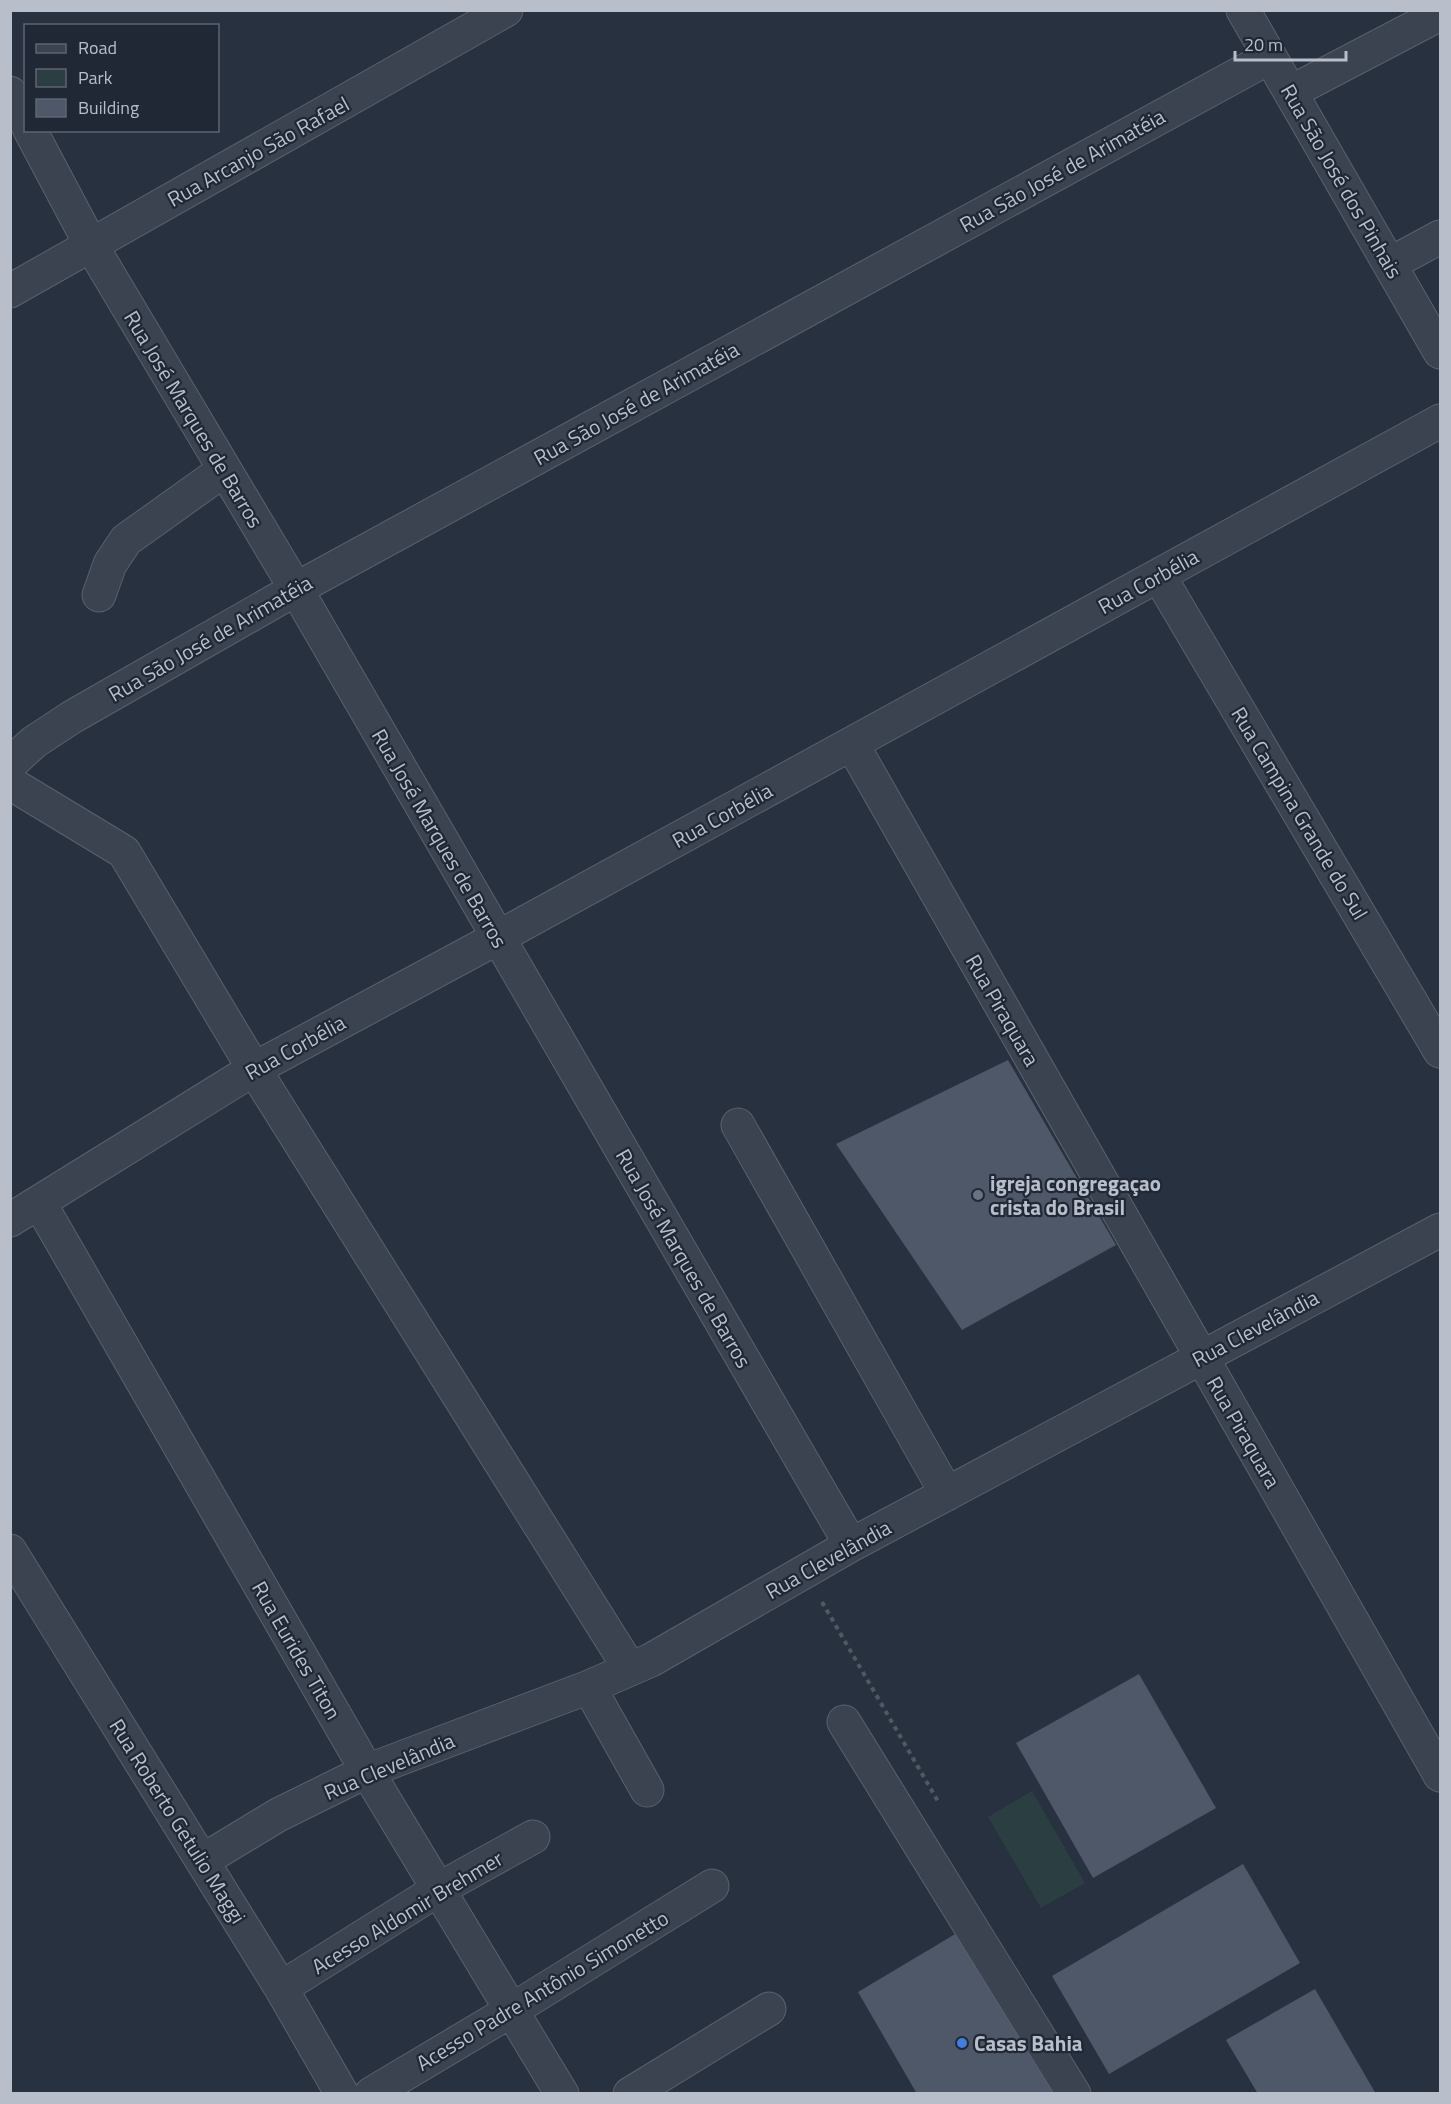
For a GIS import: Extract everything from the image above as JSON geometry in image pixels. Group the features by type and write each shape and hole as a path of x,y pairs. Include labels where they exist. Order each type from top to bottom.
{"street":[{"name":"Rua Arcanjo São Rafael","path":"10,291 506,10"},
{"name":"Rua São José dos Pinhais","path":"1243,10 1440,352"},
{"path":"1291,92 1440,14"},
{"name":"Rua São José de Arimatéia","path":"10,764 34,742 72,717 296,589 1270,57"},
{"path":"10,93 24,118"},
{"name":"Rua José Marques de Barros","path":"31,132 91,245 296,589 851,1545"},
{"path":"1390,264 1440,237"},
{"name":"Rua Corbélia","path":"10,1220 254,1069 1440,422"},
{"path":"99,595 110,564 126,540 224,470"},
{"name":"Rua Campina Grande do Sul","path":"1159,576 1440,1051"},
{"name":"Rua Piraquara","path":"852,744 1440,1775"},
{"path":"10,783 124,852 254,1069 630,1669"},
{"path":"738,1125 947,1494"},
{"name":"Rua Eurides Titon","path":"39,1202 367,1771 562,2094"},
{"name":"Rua Clevelândia","path":"202,1861 278,1815 367,1771 589,1687 651,1660 851,1545 1440,1230"},
{"name":"Rua Roberto Getulio Maggi","path":"10,1551 281,1988 342,2094"},
{"path":"589,1687 647,1790"},
{"path":"844,1722 1074,2094"},
{"name":"Acesso Aldomir Brehmer","path":"281,1988 439,1889 533,1837"},
{"name":"Acesso Padre Antônio Simonetto","path":"371,2094 712,1886"},
{"path":"630,2094 769,2009"}],"green space":[{"path":"1032,1791 1085,1883 1041,1908 988,1817"}],"building":[{"name":"igreja congregaçao crista do Brasil","path":"1008,1060 1116,1245 962,1330 836,1144"},
{"path":"1139,1674 1216,1808 1093,1878 1016,1743"},
{"path":"1243,1864 1300,1963 1109,2074 1052,1976"},
{"name":"Casas Bahia","path":"967,1927 1066,2094 917,2094 858,1992"},
{"path":"1315,1989 1376,2094 1258,2094 1226,2040"}],"place":[{"name":"igreja congregaçao crista do Brasil","path":"978,1195"},
{"name":"Casas Bahia","path":"962,2043"}]}
